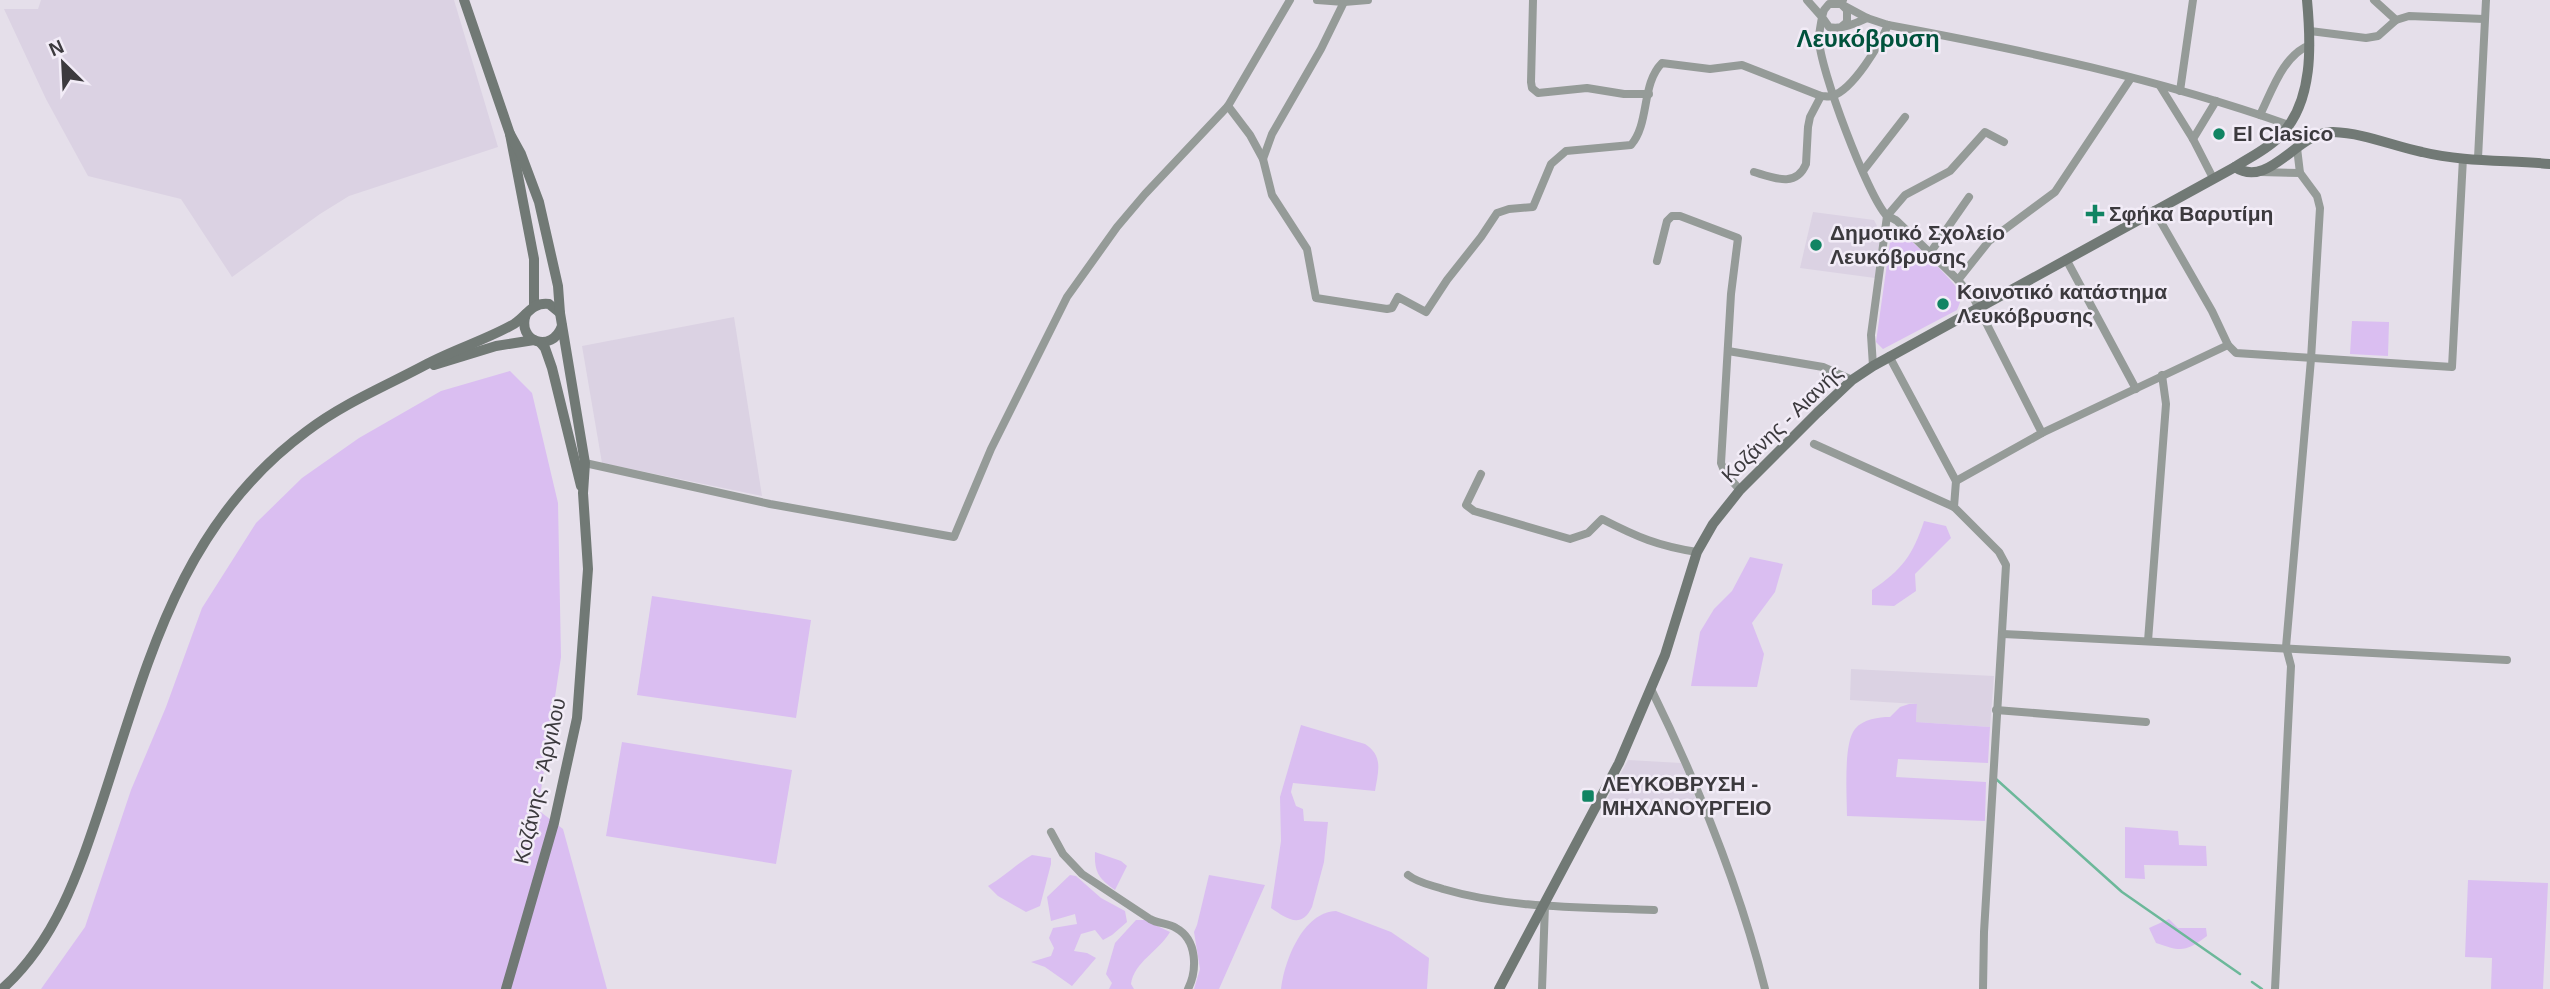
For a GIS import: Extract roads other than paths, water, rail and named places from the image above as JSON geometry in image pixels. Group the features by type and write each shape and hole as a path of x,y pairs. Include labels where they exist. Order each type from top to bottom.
{"street":[{"name":"Κοζάνης - Άργιλου","path":"464,0 510,134 534,259 530,310 524,328 545,348 583,493"},
{"path":"585,463 770,504 954,537 991,449 1067,298 1144,194 1228,106 1290,0"},
{"path":"1317,0 1368,0"},
{"path":"1533,0 1531,82 1532,88 1538,93 1587,88 1624,94 1648,94"},
{"path":"1807,0 1826,25 1839,28 1847,22 1848,14 1839,2"},
{"path":"1821,0 1839,2 1867,18 1888,25 2053,58 2216,100 2289,125"},
{"path":"2180,91 2193,0"},
{"name":"Κοζάνης - Αιανής","path":"1499,989 1619,763 1652,691 1697,552 1713,524 1740,490 1852,380 1873,366 2235,167 2270,145 2289,125 2305,84 2310,45 2307,0"},
{"path":"2374,0 2396,20"},
{"path":"2478,158 2486,0"},
{"path":"1263,159 1272,134 1321,49 1344,2"},
{"path":"1839,2 1826,6 1819,40 1833,96 1863,171 1887,216 1897,221 1958,280 1979,308 2042,433"},
{"path":"2310,31 2367,38 2378,36 2396,20 2421,16 2484,19"},
{"path":"1821,32 1867,18"},
{"path":"1228,106 1250,135 1263,159 1272,195 1307,248 1316,298 1387,309 1392,308 1398,297 1426,312 1497,213 1533,207 1551,164 1566,150 1631,145 1639,132 1648,94 1662,63 1710,69 1742,65 1821,96 1833,96 1851,82 1868,61 1878,48 1888,25"},
{"path":"2260,115 2289,61 2302,48 2310,45"},
{"path":"1958,280 1989,241 2055,192 2131,78"},
{"path":"2160,86 2193,139 2213,178"},
{"path":"1754,172 1791,180 1803,171 1810,117 1821,96"},
{"path":"2193,139 2216,100"},
{"path":"1863,171 1905,117"},
{"path":"1873,366 1871,335 1887,216 1905,195 1950,171 1985,132 2004,142"},
{"path":"2260,172 2318,134 2332,132 2360,136 2424,153 2550,164"},
{"name":"Κοζάνης - Άργιλου","path":"506,989 554,824 577,718 588,569 583,493 585,463 558,286 539,202 522,154 510,134"},
{"path":"2275,989 2291,666 2286,648 2311,359 2320,208 2317,196 2300,173 2297,148"},
{"path":"2154,210 2212,311 2228,345 2236,353 2452,367 2463,158"},
{"path":"2235,167 2245,174 2300,173"},
{"path":"1930,253 1969,197"},
{"path":"1657,261 1667,221 1672,216 1680,216 1738,238 1731,283 1721,463 1725,473 1740,490"},
{"path":"2066,259 2136,389"},
{"path":"2,989 39,946 70,891 159,633 178,587 205,541 251,481 306,432 350,402 513,324 530,310 548,304 560,313"},
{"path":"418,369 496,346 548,342 556,338 562,326"},
{"path":"1956,481 2042,433 2228,345"},
{"path":"1728,351 1823,367 1852,380"},
{"path":"1889,356 1956,481 1954,507"},
{"path":"2148,640 2166,404 2162,375"},
{"path":"1814,444 1954,507 1999,552 2006,565 1983,989"},
{"path":"1481,474 1466,505 1474,511 1570,539 1588,533 1602,519 1646,541 1697,552"},
{"path":"2003,634 2507,660"},
{"path":"1652,691 1722,849 1744,912 1765,989"},
{"path":"1997,710 2146,722"},
{"path":"1051,832 1063,854 1082,874 1150,919 1176,928 1184,935 1195,960 1188,989"},
{"path":"1408,875 1415,881 1498,902 1654,910"},
{"path":"1542,989 1545,905"}],"waterway":[{"path":"1996,779 2122,892 2240,974"},
{"path":"2252,982 2262,989"}],"place":[{"name":"El Clasico","path":"2219,134"},
{"name":"Σφήκα Βαρυτίμη","path":"2095,214"},
{"name":"Δημοτικό Σχολείο Λευκόβρυσης","path":"1816,245"},
{"name":"Κοινοτικό κατάστημα Λευκόβρυσης","path":"1943,304"},
{"name":"ΛΕΥΚΟΒΡΥΣΗ - ΜΗΧΑΝΟΥΡΓΕΙΟ","path":"1588,796"}],"district":[{"name":"Λευκόβρυση","path":"1868,39"}]}
